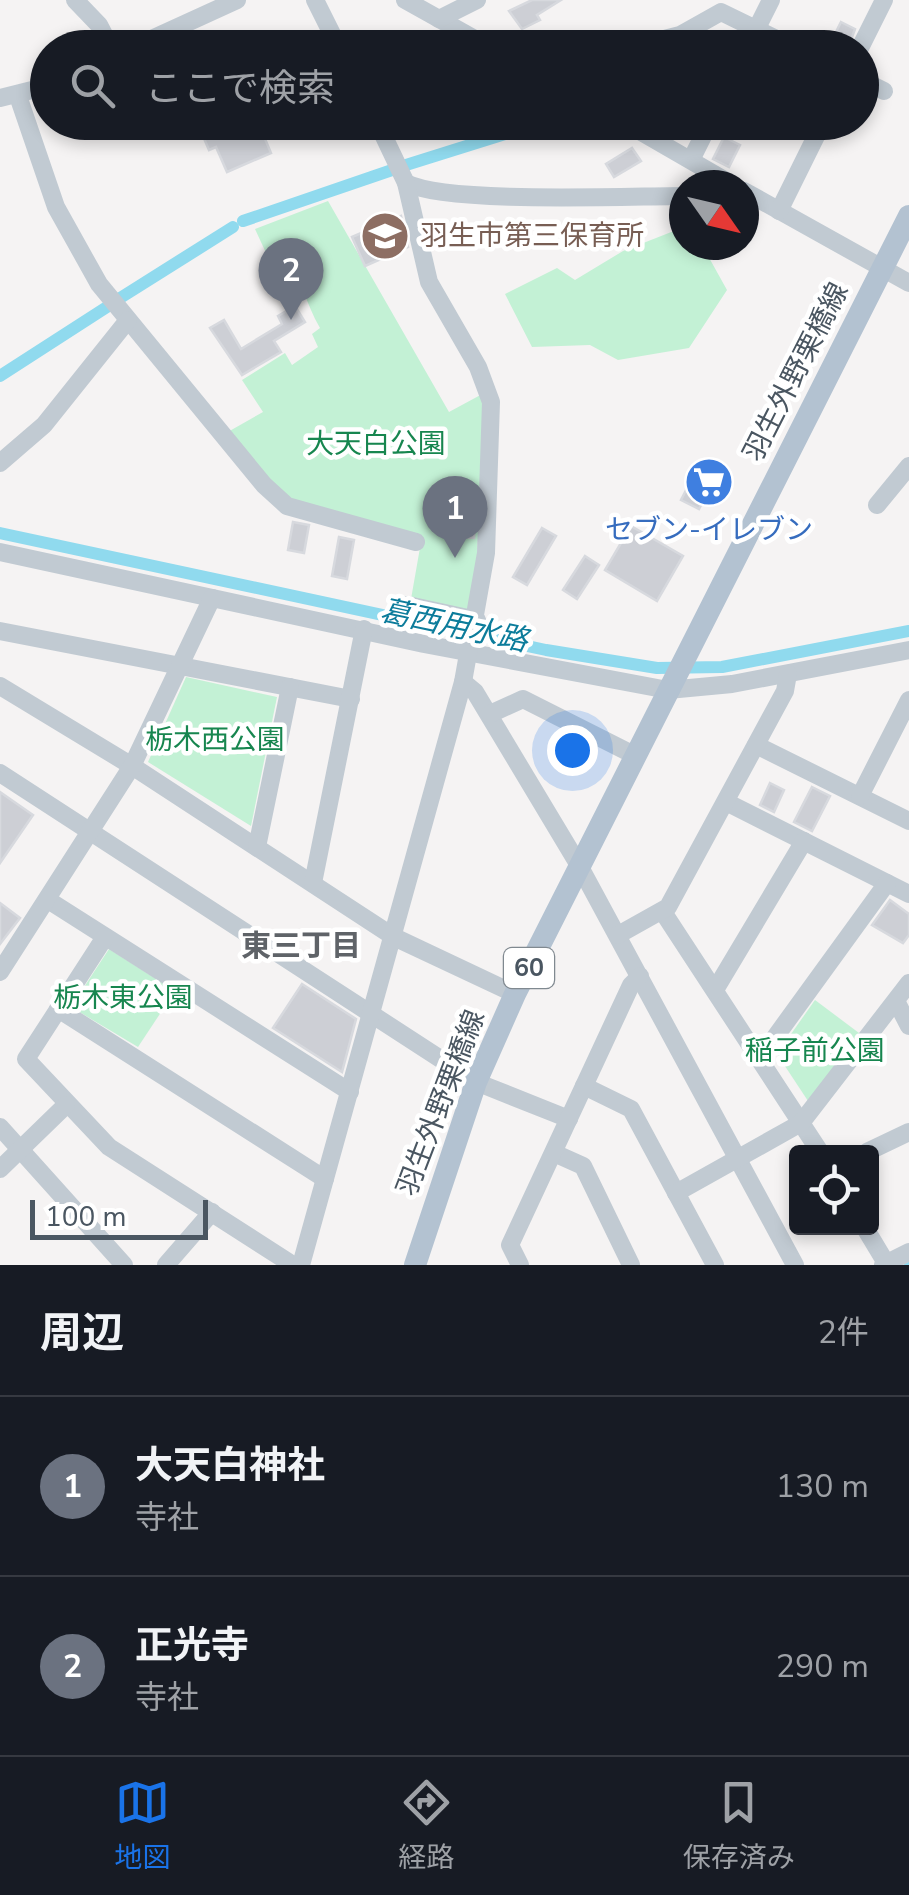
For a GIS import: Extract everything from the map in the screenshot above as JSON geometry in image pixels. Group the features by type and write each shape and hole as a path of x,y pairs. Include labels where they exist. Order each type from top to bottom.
{"main road":[{"name":"羽生外野栗橋線","path":"415,1265 476,1082 516,994 909,216"}],"street":[{"path":"74,0 101,30"},
{"path":"171,30 237,0"},
{"path":"315,0 330,30"},
{"path":"406,0 458,30"},
{"path":"439,19 477,0"},
{"path":"690,30 721,12 756,29 771,0"},
{"path":"869,30 884,0"},
{"path":"879,88 884,91"},
{"path":"9,97 56,207 99,284 279,501 416,542"},
{"path":"104,937 26,1059 109,1147 297,1265 325,1180 463,682 477,622 486,553 493,413 478,367 429,282 402,174 386,140"},
{"path":"656,140 708,170"},
{"path":"691,160 701,140"},
{"path":"779,210 814,140"},
{"path":"402,174 422,190 669,196"},
{"path":"759,199 909,284"},
{"path":"0,463 44,425 128,320"},
{"path":"877,504 909,466"},
{"path":"0,554 670,687 788,674 909,650"},
{"path":"0,972 132,766 212,598"},
{"path":"408,605 477,622"},
{"path":"313,883 364,629"},
{"path":"0,631 351,700"},
{"path":"618,935 663,912 785,691 788,674"},
{"path":"463,682 490,714 580,867 796,1265"},
{"path":"0,686 132,766 394,937 516,994"},
{"path":"257,847 290,688"},
{"path":"490,714 523,699 636,756"},
{"path":"860,796 909,700"},
{"path":"756,745 909,821"},
{"path":"0,773 476,1082 569,1119"},
{"path":"726,802 909,894"},
{"path":"714,990 804,841"},
{"path":"760,1058 888,883"},
{"path":"48,900 350,1092"},
{"path":"663,912 815,1145"},
{"path":"520,1265 510,1245 631,984 640,976"},
{"path":"676,1193 801,1123 909,984"},
{"path":"896,1000 909,1026"},
{"path":"58,1009 325,1180"},
{"path":"584,1086 631,1108 707,1262"},
{"path":"0,1168 66,1105"},
{"path":"0,1127 124,1265"},
{"path":"879,1146 909,1132"},
{"path":"554,1154 583,1166 631,1265"},
{"path":"166,1265 212,1212"},
{"path":"869,1235 884,1264 909,1252"}],"green space":[{"name":"大天白公園","path":"328,201 449,412 486,392 474,611 411,599 421,542 281,498 226,433 263,412 242,380 285,353 292,365 318,347 312,334 320,328 288,256 279,261 273,252 267,255 255,229"},
{"path":"669,233 669,260 710,260 727,290 689,348 618,360 590,345 532,347 505,294 557,268 575,280 623,251"},
{"name":"栃木西公園","path":"186,677 277,697 251,826 148,762"},
{"name":"栃木東公園","path":"109,949 175,991 138,1047 71,1007"},
{"name":"稲子前公園","path":"815,1000 863,1036 810,1104 777,1054"}],"building":[{"path":"532,0 561,0 537,15 540,20 522,29 509,11"},
{"path":"841,22 855,29 855,30 837,30"},
{"path":"205,140 266,140 271,153 227,172 216,147 209,150"},
{"path":"722,140 740,145 729,167 713,159"},
{"path":"632,148 641,161 614,177 606,164"},
{"path":"401,216 408,247 365,266 352,237"},
{"path":"295,306 305,322 274,341 281,352 242,375 210,328 224,320 241,349 282,324 278,316"},
{"path":"697,469 715,478 699,509 681,500"},
{"path":"463,489 476,490 474,538 460,537"},
{"path":"293,522 309,525 304,553 288,550"},
{"path":"631,526 683,556 657,601 605,570"},
{"path":"542,528 556,536 527,585 513,577"},
{"path":"339,537 354,540 347,579 332,576"},
{"path":"585,556 599,565 577,599 563,590"},
{"path":"770,783 784,790 774,812 760,805"},
{"path":"812,787 830,796 812,831 794,822"},
{"path":"0,792 33,815 0,863"},
{"path":"890,900 909,914 909,935 903,943 872,925"},
{"path":"0,903 20,918 0,944"},
{"path":"302,984 356,1019 342,1072 273,1028"}],"waterway":[{"path":"406,165 486,140"},
{"path":"243,221 395,169"},
{"path":"117,300 233,227"},
{"path":"0,376 110,305"},
{"name":"葛西用水路","path":"0,533 546,650 657,668 722,667 909,631"}],"place":[{"name":"羽生市第三保育所","path":"385,236"},
{"name":"正光寺","path":"291,320"},
{"name":"セブン-イレブン","path":"709,482"},
{"name":"大天白神社","path":"455,558"}],"district":[{"name":"東三丁目","path":"301,946"}]}
